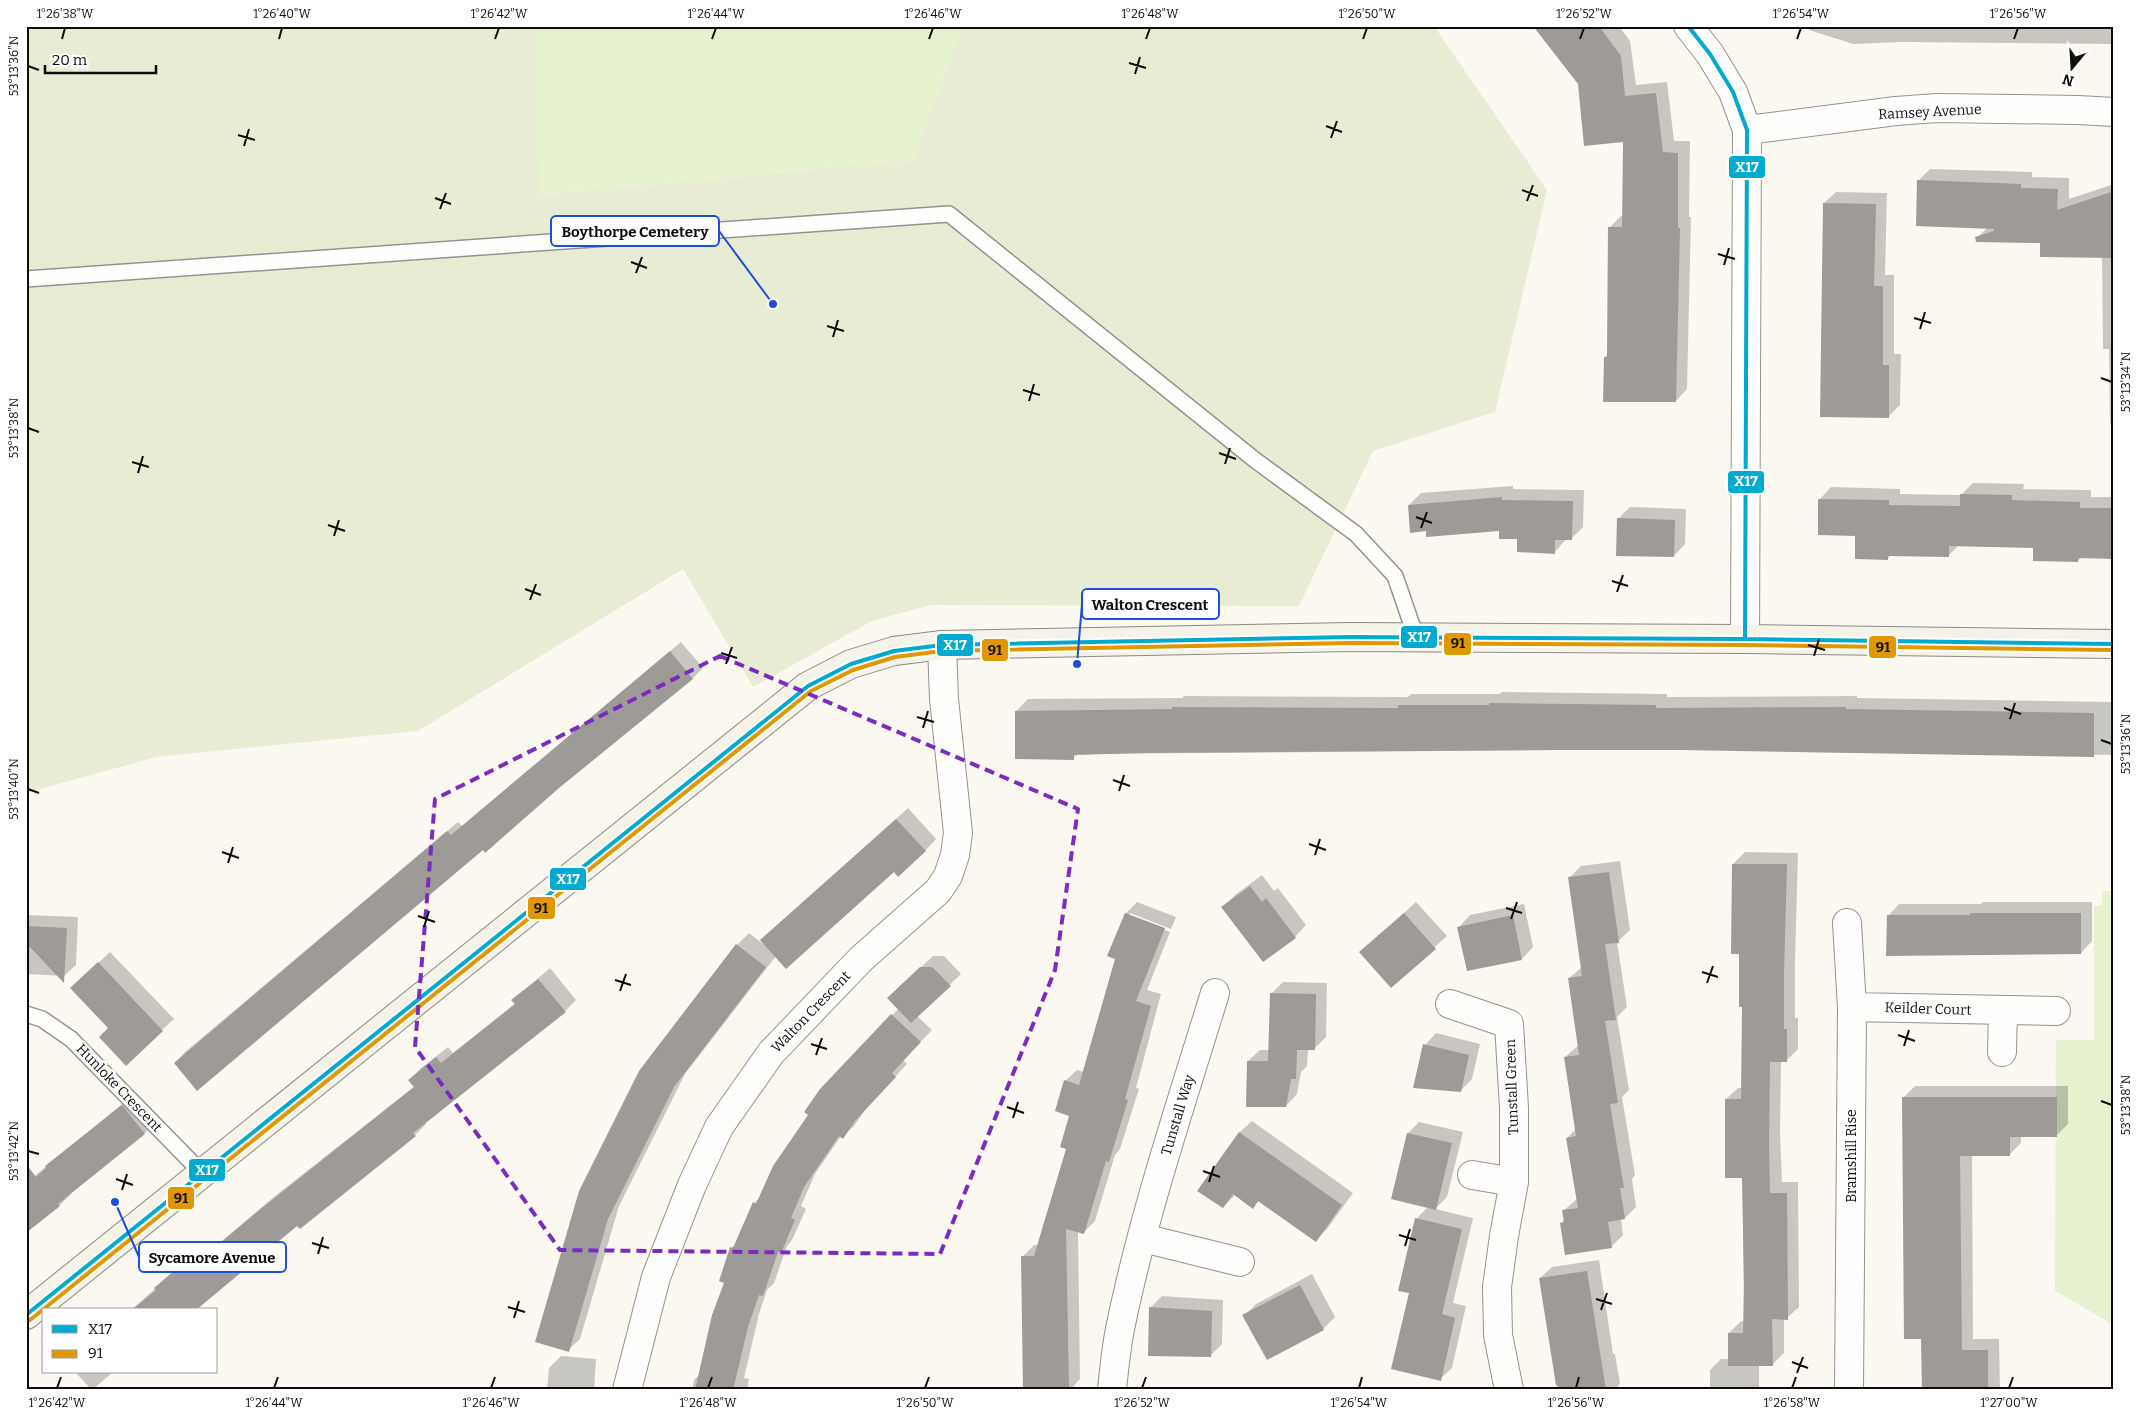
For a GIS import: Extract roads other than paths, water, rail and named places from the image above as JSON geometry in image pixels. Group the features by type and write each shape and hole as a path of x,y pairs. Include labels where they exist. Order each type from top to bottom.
{"street":[{"path":"1688,26 1710,54 1733,92 1747,130 1745,639"},
{"name":"Ramsey Avenue","path":"1747,130 1896,111 1937,108 2114,112"},
{"path":"26,1315 808,686 860,661 894,651 942,645 1416,637 2114,644"},
{"name":"Walton Crescent","path":"627,1390 656,1277 692,1185 719,1127 771,1053 862,959 938,891 948,876 956,855 958,833 944,699 942,645"},
{"name":"Bramshill Rise","path":"1847,923 1852,1007 1849,1390"},
{"name":"Tunstall Way","path":"1112,1390 1120,1330 1143,1238 1171,1134 1215,993"},
{"name":"Tunstall Green","path":"1450,1004 1510,1024 1514,1108 1514,1182 1497,1287 1498,1335 1508,1390"},
{"name":"Keilder Court","path":"1852,1007 2003,1012 2056,1011"},
{"path":"2002,1052 2003,1012"},
{"path":"1472,1175 1514,1182"},
{"path":"1143,1238 1240,1262"}],"lane":[{"path":"26,279 949,214 1255,460 1356,534 1395,576 1416,637"},
{"name":"Hunloke Crescent","path":"26,1014 42,1019 72,1039 203,1174"}],"place":[{"name":"Boythorpe Cemetery","path":"773,304"},
{"name":"Walton Crescent","path":"1077,664"},
{"name":"Sycamore Avenue","path":"115,1202"}]}
